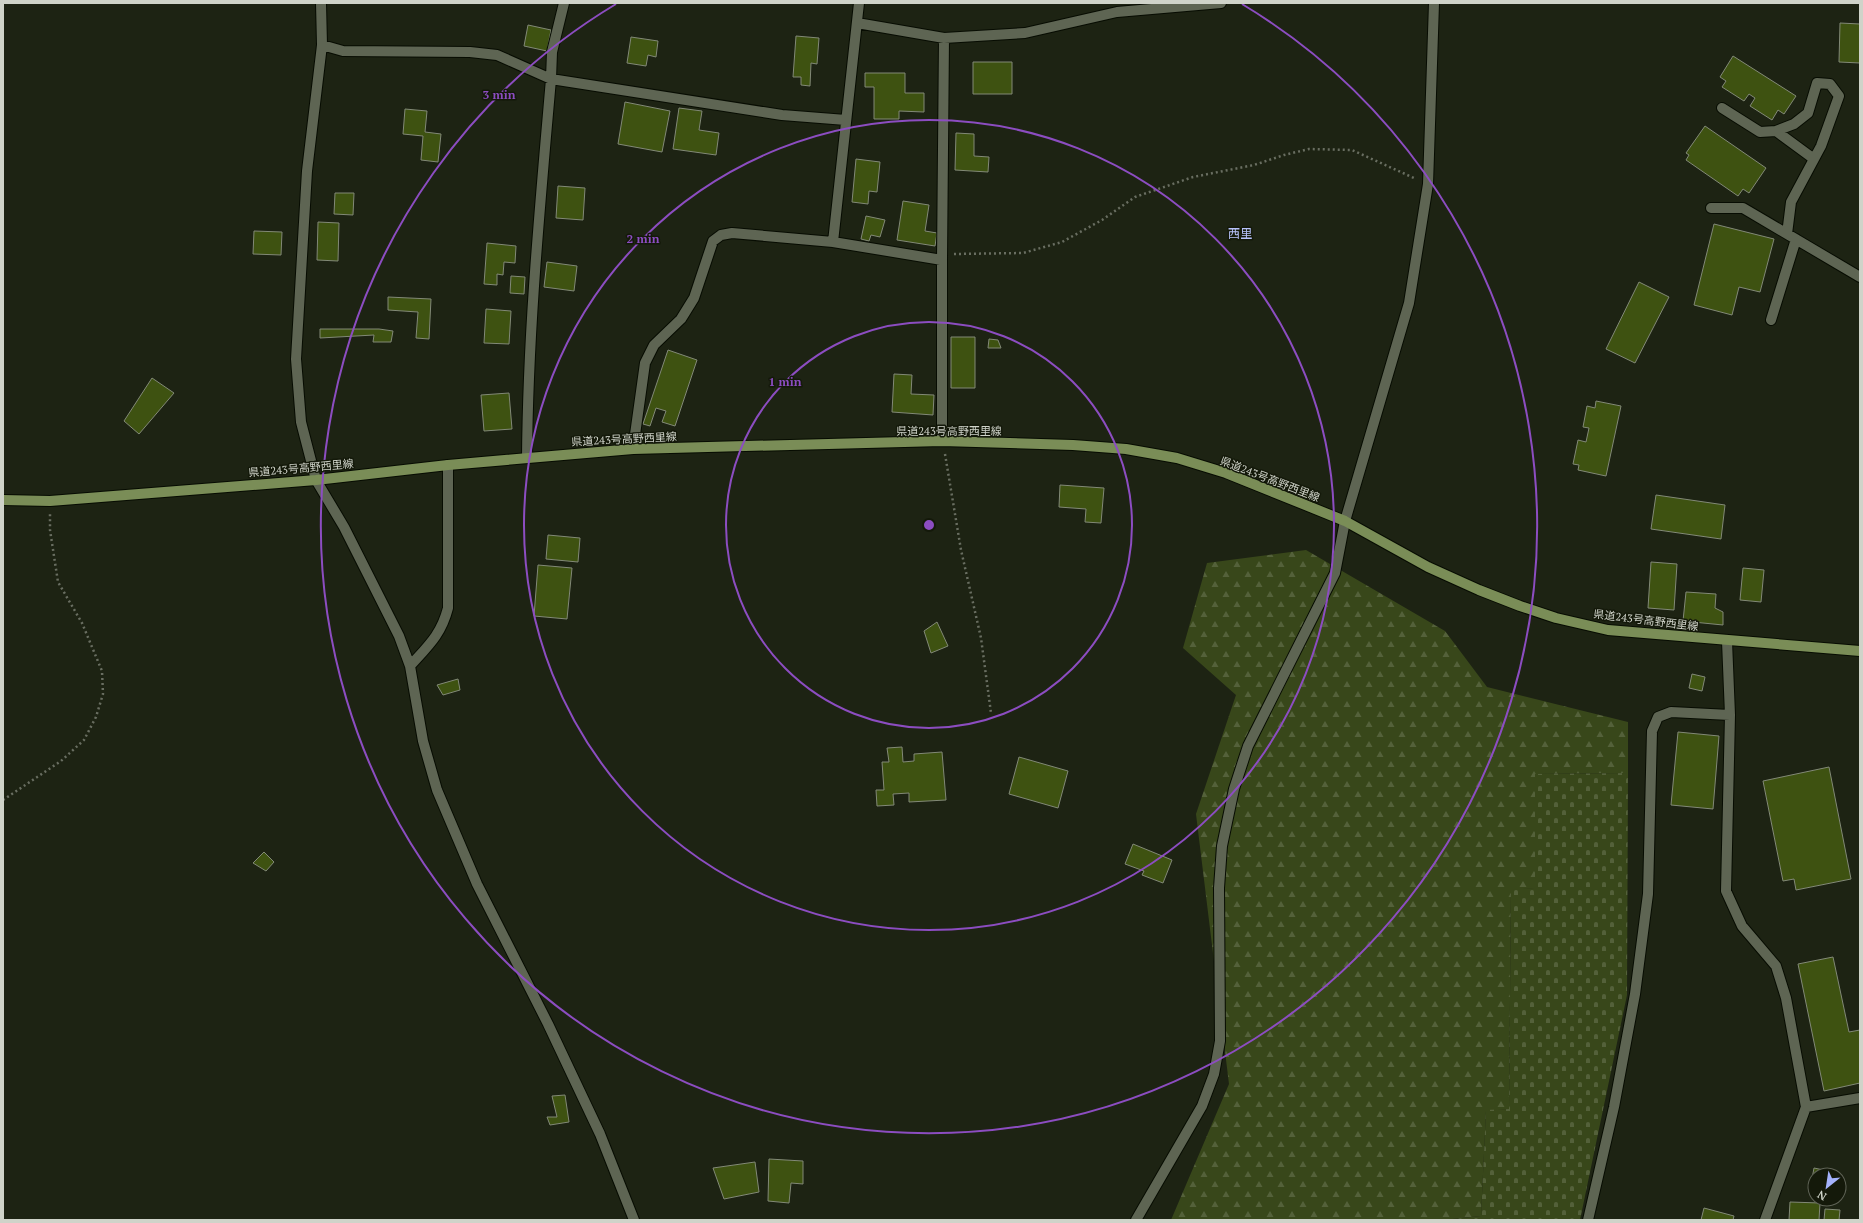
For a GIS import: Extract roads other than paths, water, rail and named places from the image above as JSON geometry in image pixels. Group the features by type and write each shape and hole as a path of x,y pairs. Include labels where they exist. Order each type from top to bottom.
{"main road":[{"name":"県道243号高野西里線","path":"3,500 50,501 316,480 448,465 633,449 942,441 1072,445 1126,449 1177,458 1226,473 1345,521 1428,567 1520,606 1556,618 1608,630 1727,642 1860,651"}],"street":[{"path":"321,3 322,45 307,171 296,359 301,422 316,480 344,527 400,636 410,666 423,741 437,790 477,884 548,1024 600,1134 634,1220"},
{"path":"527,458 528,373 534,266 551,79 552,52 564,3"},
{"path":"833,242 859,3"},
{"path":"857,23 944,38 1025,33 1117,12 1221,3"},
{"path":"1136,1220 1202,1106 1214,1074 1220,1041 1219,888 1222,846 1234,789 1248,746 1335,573 1345,521 1409,302 1428,184 1434,3"},
{"path":"942,441 944,38"},
{"path":"322,45 343,51 470,52 497,55 551,79 782,115 846,120"},
{"path":"1722,108 1760,132 1776,131 1794,124 1808,113 1817,83 1830,84 1839,96 1814,159 1791,202 1792,237 1771,320"},
{"path":"1776,131 1814,159"},
{"path":"1712,208 1743,208 1860,277"},
{"path":"633,449 645,363 654,345 681,318 694,298 713,241 720,235 732,233 833,242 942,257"},
{"path":"410,666 434,640 444,624 448,608 448,465"},
{"path":"1727,642 1730,715 1726,890 1742,926 1776,966 1786,998 1806,1108 1765,1220"},
{"path":"1588,1220 1614,1107 1634,1001 1647,902 1652,731 1658,718 1671,712 1730,715"},
{"path":"1806,1108 1860,1098"}],"district":[{"name":"西里","path":"1240,233"}]}
